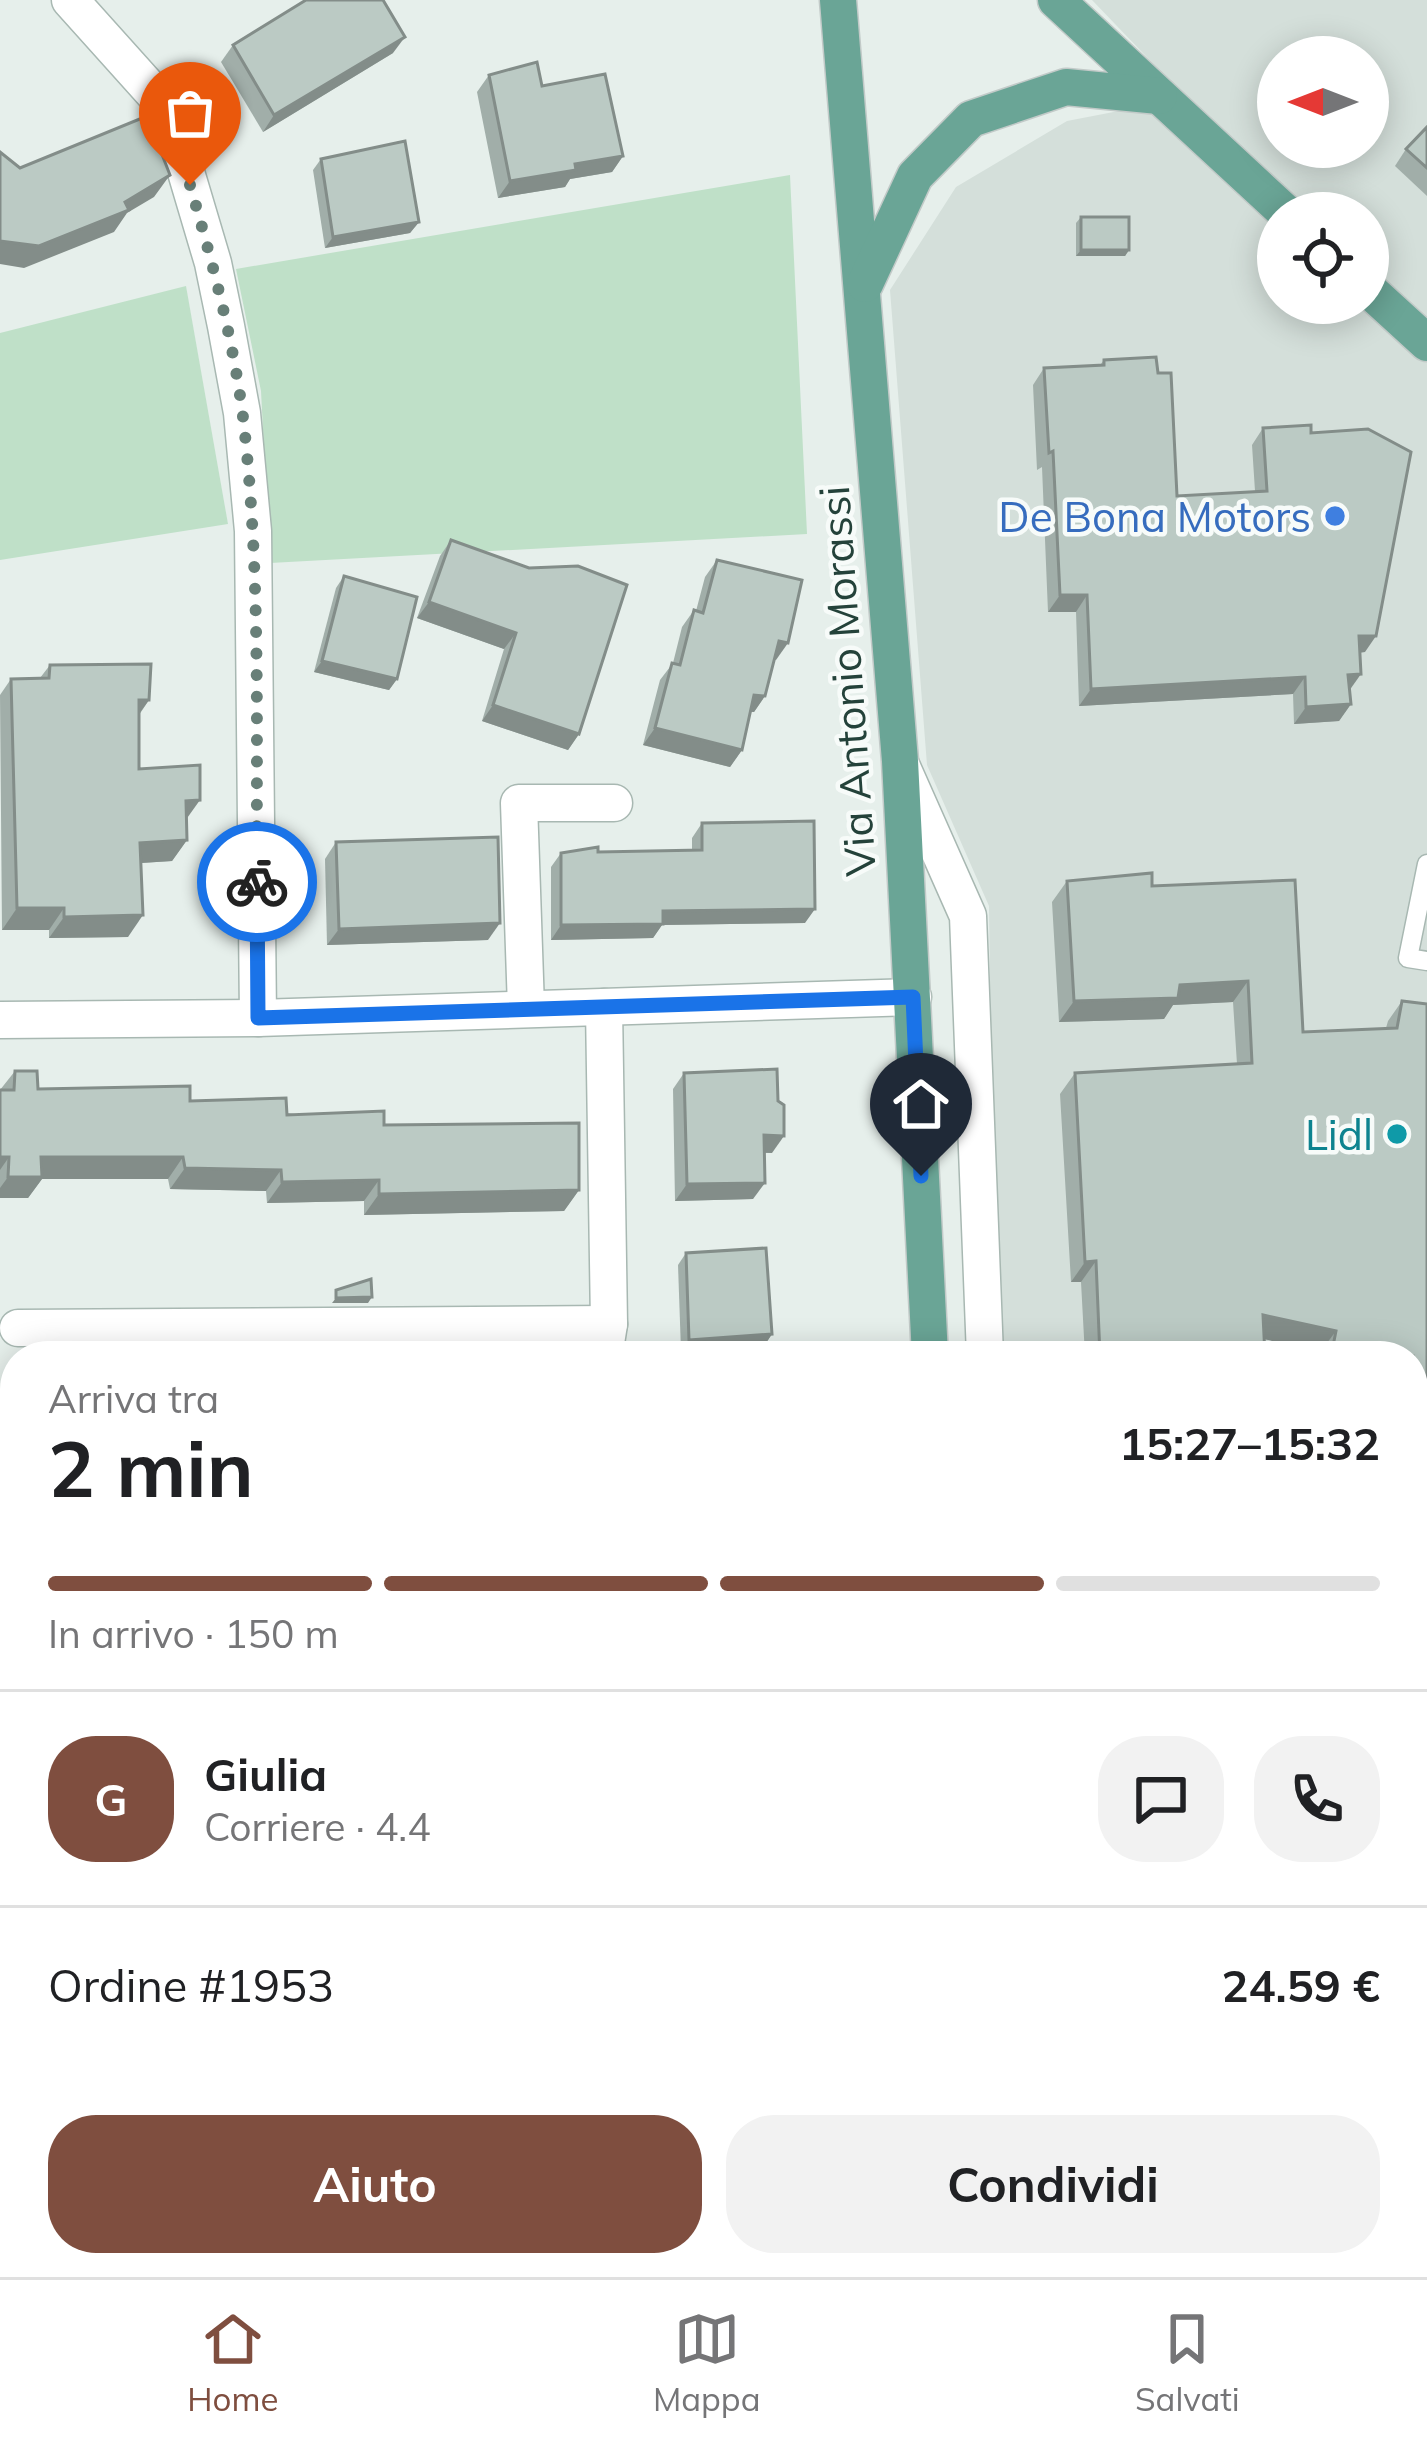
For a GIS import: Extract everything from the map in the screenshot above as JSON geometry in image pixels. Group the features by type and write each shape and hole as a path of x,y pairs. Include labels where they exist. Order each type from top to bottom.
{"main road":[{"name":"Via Antonio Morassi","path":"838,0 900,761 929,1341"},
{"path":"1056,0 1263,192"},
{"path":"864,287 915,176 971,118 1066,87 1160,96"},
{"path":"1389,309 1427,344"}],"street":[{"path":"70,0 167,108 213,262 226,326 242,413 253,531 258,1018"},
{"path":"900,761 968,916 985,1341"},
{"path":"526,1008 519,803 614,803"},
{"path":"0,1020 258,1018 913,997"},
{"path":"18,1328 606,1340 604,1007"}],"lane":[{"path":"1427,864 1408,958 1427,961"}],"shaded area":[{"path":"1092,0 1427,0 1427,1341 995,1341 989,906 927,765 890,290 956,187 1067,121 1186,98"}],"green space":[{"path":"790,175 807,534 270,563 261,391 236,269"},
{"path":"186,286 228,524 0,560 0,333"}],"building":[{"path":"306,0 383,0 405,37 274,115 233,45"},
{"path":"537,62 542,86 605,74 623,156 510,181 489,75"},
{"path":"147,116 170,175 125,202 129,210 39,246 0,241 0,152 20,168"},
{"path":"1427,127 1427,168 1406,149"},
{"path":"405,141 419,222 333,237 321,159"},
{"path":"1081,217 1129,217 1129,250 1081,250"},
{"path":"1156,357 1158,373 1171,373 1177,496 1267,491 1263,428 1311,425 1311,433 1368,429 1411,452 1376,636 1359,636 1361,674 1348,675 1351,704 1306,707 1305,677 1091,689 1087,595 1060,595 1044,368"},
{"path":"451,540 529,568 578,566 627,585 579,734 493,705 516,633 429,602"},
{"path":"717,560 802,580 788,643 779,641 765,696 754,695 742,750 655,728 672,663 680,665 694,610 703,613"},
{"path":"344,576 417,597 397,679 322,661"},
{"path":"151,664 149,700 139,700 139,769 200,765 200,800 186,801 187,840 140,843 143,915 64,917 64,908 17,908 11,679 49,678 50,665"},
{"path":"814,821 815,909 663,911 663,924 561,925 561,853 598,847 598,852 702,850 702,823"},
{"path":"498,837 500,923 339,929 336,842"},
{"path":"1152,873 1152,886 1295,880 1303,1032 1397,1028 1402,1001 1427,1004 1427,1341 1334,1341 1336,1331 1263,1315 1264,1341 1099,1341 1096,1261 1085,1262 1075,1073 1252,1063 1248,981 1180,985 1178,998 1074,1001 1067,881"},
{"path":"777,1069 784,1136 764,1135 765,1183 687,1184 684,1073"},
{"path":"15,1071 37,1071 38,1089 190,1086 190,1101 286,1098 287,1115 384,1111 384,1125 579,1123 579,1190 379,1194 379,1180 282,1182 281,1170 185,1168 183,1157 41,1157 42,1177 8,1177 9,1157 0,1157 0,1090 14,1090"},
{"path":"766,1248 772,1334 689,1340 686,1253"},
{"path":"371,1279 372,1297 336,1298 336,1290"}],"way so far":[{"path":"190,185 213,262 242,413 253,531 257,882"}],"place":[{"name":"De Bona Motors","path":"1335,516"},
{"name":"Lidl","path":"1397,1134"}],"route":[{"path":"257,882 258,1018 913,997 921,1176"}]}
